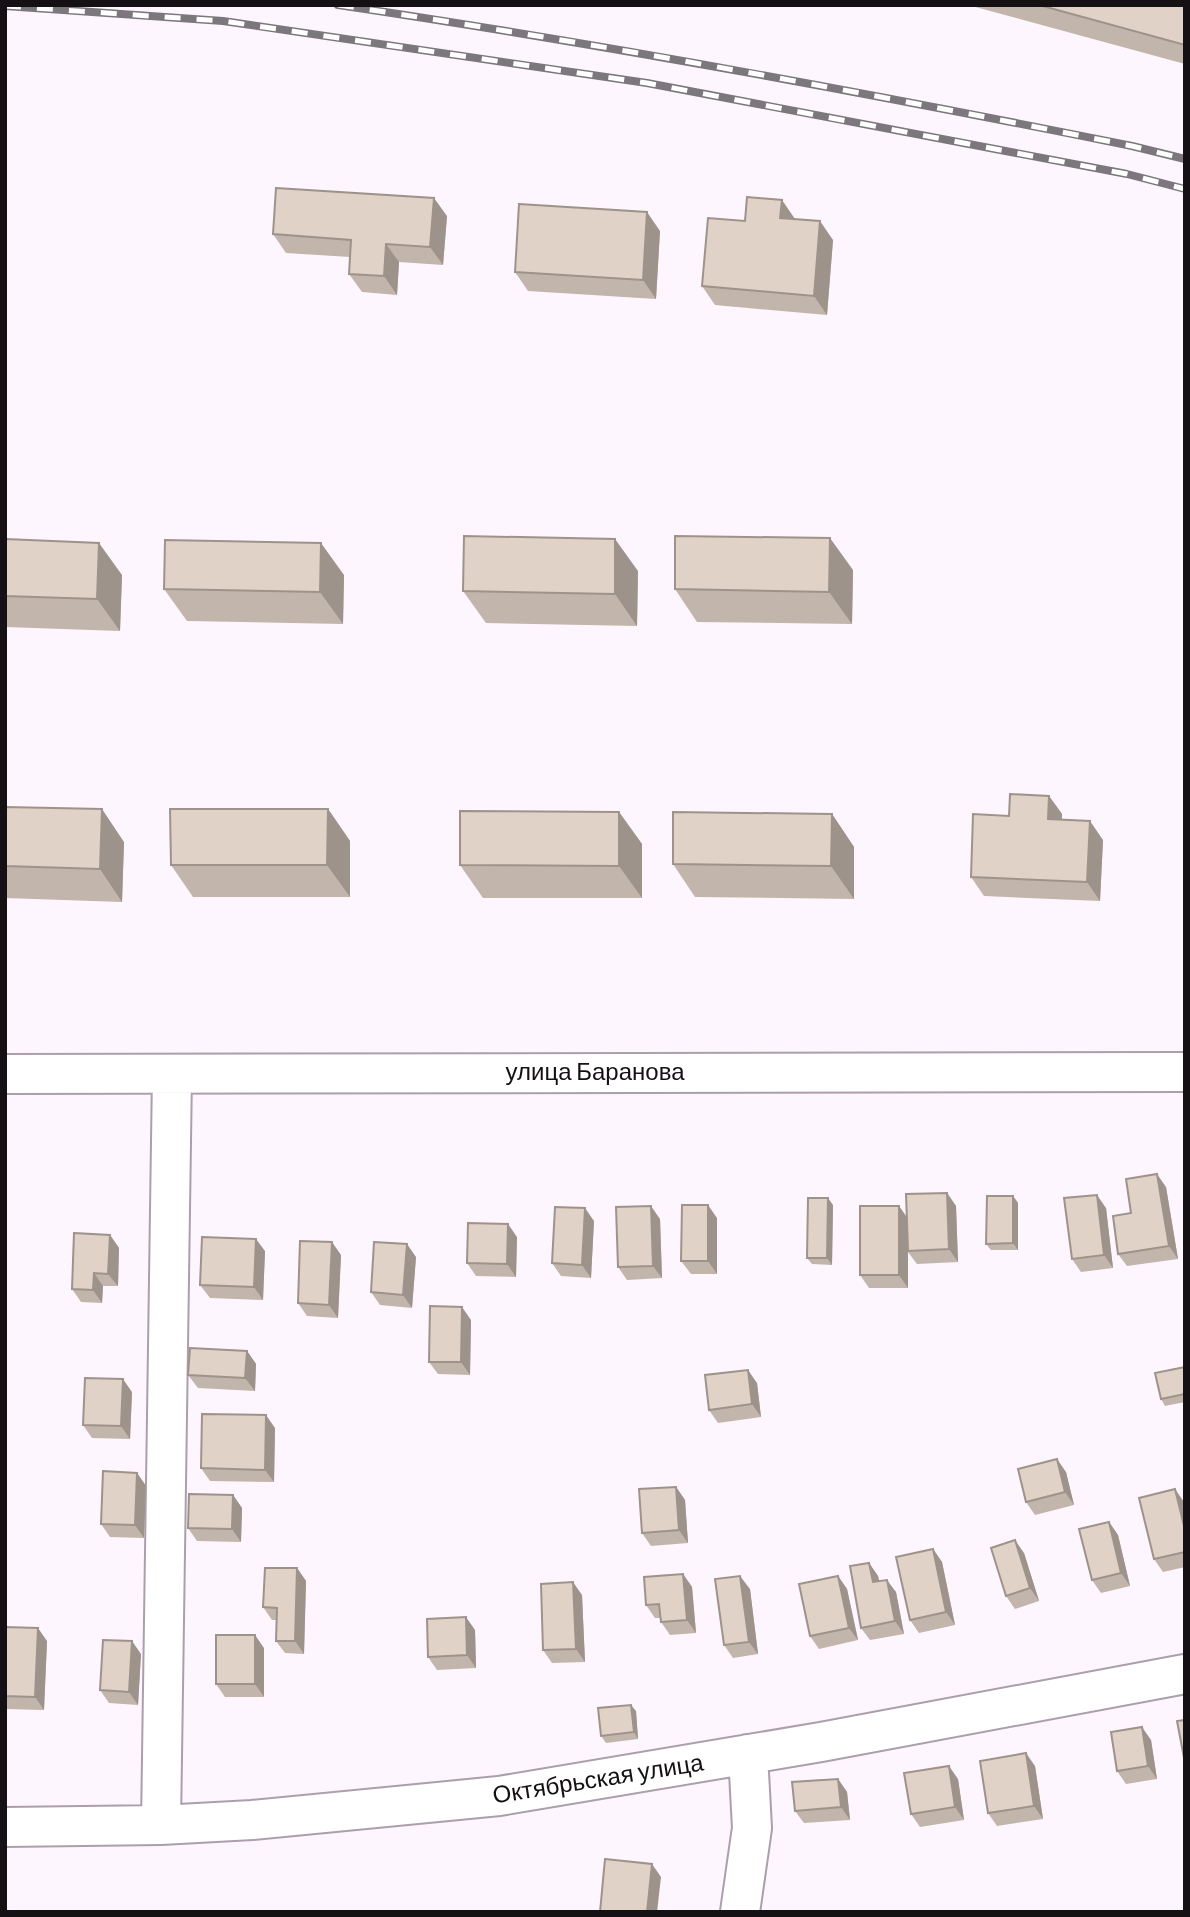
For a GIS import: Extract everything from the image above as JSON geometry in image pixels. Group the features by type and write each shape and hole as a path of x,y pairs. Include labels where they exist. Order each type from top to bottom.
{"street":[{"name":"улица Баранова","path":"5,1074 1185,1072"},
{"path":"160,1825 172,1074"},
{"name":"Октябрьская улица","path":"5,1827 252,1821 499,1796 748,1754 1185,1674"},
{"path":"740,1912 752,1828 748,1754"}],"building":[{"path":"1039,5 1185,5 1185,45"},
{"path":"276,188 434,198 430,247 386,244 384,276 349,274 351,240 273,234"},
{"path":"747,197 782,200 780,218 820,221 814,296 702,286 708,218 745,221"},
{"path":"519,204 647,212 643,280 515,272"},
{"path":"464,536 615,539 615,594 463,591"},
{"path":"675,536 830,538 829,592 675,589"},
{"path":"5,539 99,543 97,599 5,596"},
{"path":"165,540 321,543 320,592 164,589"},
{"path":"1010,794 1049,796 1048,819 1090,821 1087,882 971,877 973,814 1009,816"},
{"path":"5,807 102,809 100,869 5,866"},
{"path":"170,809 328,809 327,865 171,865"},
{"path":"460,811 619,812 619,866 460,865"},
{"path":"673,812 832,814 831,866 673,864"},
{"path":"1157,1174 1169,1246 1118,1254 1113,1216 1131,1213 1126,1179"},
{"path":"947,1193 949,1249 908,1251 906,1194"},
{"path":"1097,1195 1104,1255 1072,1259 1064,1198"},
{"path":"987,1196 1013,1196 1013,1243 986,1244"},
{"path":"808,1198 828,1198 827,1258 807,1258"},
{"path":"682,1205 708,1205 708,1261 681,1261"},
{"path":"651,1206 653,1266 618,1267 616,1207"},
{"path":"860,1206 899,1206 899,1275 860,1275"},
{"path":"555,1207 585,1208 582,1265 552,1263"},
{"path":"468,1223 508,1224 507,1264 467,1263"},
{"path":"74,1233 110,1235 108,1274 94,1273 93,1290 72,1289"},
{"path":"202,1237 256,1239 254,1287 200,1285"},
{"path":"300,1241 332,1242 329,1305 298,1303"},
{"path":"374,1242 407,1244 403,1295 371,1292"},
{"path":"430,1306 462,1307 461,1362 429,1362"},
{"path":"190,1348 247,1351 245,1378 188,1375"},
{"path":"1185,1367 1185,1394 1161,1399 1155,1373"},
{"path":"748,1370 752,1404 709,1410 705,1375"},
{"path":"85,1378 123,1379 121,1426 83,1425"},
{"path":"202,1414 266,1415 265,1470 201,1468"},
{"path":"1057,1459 1065,1492 1026,1502 1018,1469"},
{"path":"103,1471 137,1473 135,1525 101,1524"},
{"path":"676,1487 679,1530 642,1533 639,1489"},
{"path":"1175,1489 1185,1530 1185,1552 1154,1559 1139,1498"},
{"path":"189,1494 233,1495 232,1529 188,1528"},
{"path":"1109,1522 1121,1573 1092,1580 1079,1529"},
{"path":"1015,1540 1030,1588 1006,1596 991,1548"},
{"path":"933,1549 946,1612 910,1620 896,1557"},
{"path":"869,1563 873,1582 887,1580 895,1621 861,1628 850,1566"},
{"path":"265,1568 297,1568 295,1641 276,1641 277,1608 263,1607"},
{"path":"683,1574 687,1620 661,1622 659,1604 646,1605 644,1577"},
{"path":"740,1576 749,1642 724,1645 715,1579"},
{"path":"838,1576 849,1628 810,1636 799,1584"},
{"path":"573,1582 576,1649 543,1650 541,1584"},
{"path":"466,1617 467,1655 428,1657 427,1619"},
{"path":"5,1627 38,1628 35,1697 5,1696"},
{"path":"216,1635 255,1635 255,1684 216,1684"},
{"path":"103,1640 132,1641 129,1692 100,1690"},
{"path":"631,1705 634,1732 601,1736 598,1708"},
{"path":"1185,1720 1185,1763 1177,1721"},
{"path":"1142,1727 1148,1766 1117,1771 1111,1732"},
{"path":"1026,1753 1034,1806 988,1813 980,1761"},
{"path":"949,1766 955,1807 911,1814 904,1773"},
{"path":"838,1779 841,1807 795,1811 792,1782"},
{"path":"605,1859 652,1864 647,1912 600,1912"}],"railway":[{"path":"338,5 736,70 1033,126 1185,159"},
{"path":"5,6 223,21 647,83 1127,174 1185,189"}]}
